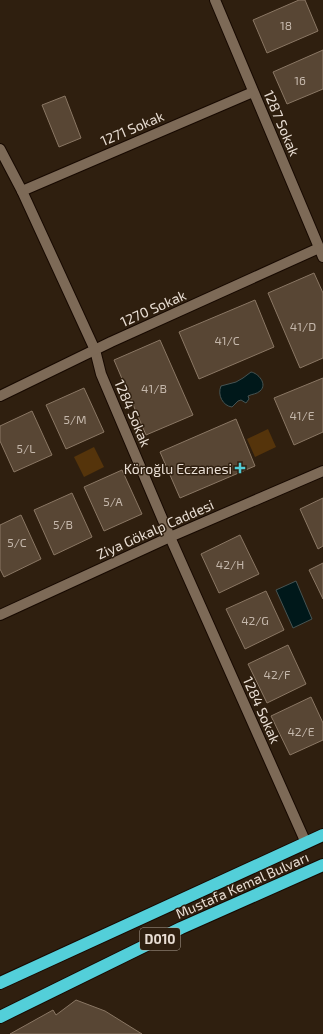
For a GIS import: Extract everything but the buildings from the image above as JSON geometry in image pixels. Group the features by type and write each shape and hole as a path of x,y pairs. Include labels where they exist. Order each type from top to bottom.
{"highway":[{"name":"Mustafa Kemal Bulvarı","path":"1,980 323,835"},
{"name":"Mustafa Kemal Bulvarı","path":"0,1017 181,928 323,865"}],"street":[{"name":"1287 Sokak","path":"215,0 321,252"},
{"name":"1271 Sokak","path":"22,190 253,92"},
{"name":"1284 Sokak","path":"0,150 22,190 95,350 101,374 170,537 306,843"},
{"name":"1270 Sokak","path":"0,396 95,350 321,252"},
{"name":"Ziya Gökalp Caddesi","path":"0,615 170,537 323,471"}],"shaded area":[{"path":"268,429 276,447 255,457 247,439"},
{"path":"94,447 104,467 84,477 74,457"}],"water":[{"path":"251,372 256,374 263,382 260,391 248,396 249,399 246,403 241,400 232,407 226,405 220,396 221,386 236,382"},
{"path":"296,581 312,619 293,628 276,590"}],"place":[{"name":"Köroğlu Eczanesi","path":"240,468"}]}
